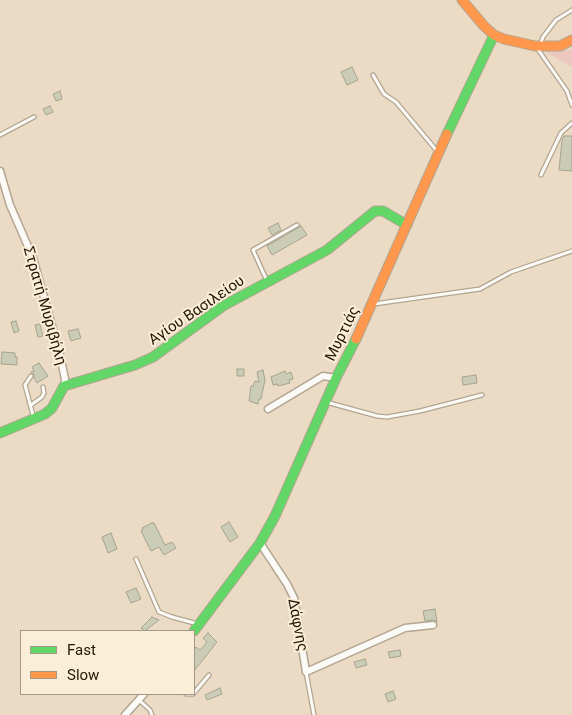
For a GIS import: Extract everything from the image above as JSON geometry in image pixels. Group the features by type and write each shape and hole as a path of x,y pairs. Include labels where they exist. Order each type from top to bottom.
{"street":[{"path":"462,0 494,35 504,39 537,46 560,46 572,40"},
{"name":"Μυρτιάς","path":"196,628 260,543 275,516 336,378 355,342 438,153 494,35"},
{"name":"Στρατή Μυριβήλη","path":"0,172 10,205 33,258 65,379 64,386"},
{"name":"Αγίου Βασιλείου","path":"64,386 135,365 153,357 224,306 327,250 375,211 383,211 406,225"},
{"path":"268,409 323,376 336,378"},
{"path":"0,434 34,420 52,408 64,386"},
{"name":"Δάφνης","path":"260,543 294,598 306,672"},
{"path":"306,672 405,628 433,625"},
{"path":"125,715 141,696"}],"lane":[{"path":"572,10 556,20 537,46 567,91 572,105"},
{"path":"373,74 384,94 396,102 438,153"},
{"path":"0,135 34,117"},
{"path":"541,175 561,133 572,123"},
{"path":"267,281 253,250 297,226"},
{"path":"372,304 480,289 511,272 572,251"},
{"path":"31,376 25,385 34,420"},
{"path":"31,405 42,398 44,387"},
{"path":"325,402 387,417 482,395"},
{"path":"136,559 159,612 196,628"},
{"name":"Δάφνης","path":"306,672 314,715"},
{"path":"195,691 209,675"},
{"path":"141,696 152,715"}],"shaded area":[{"path":"535,46 572,50 572,67"}],"building":[{"path":"352,67 358,80 347,85 341,72"},
{"path":"60,91 62,99 56,101 53,94"},
{"path":"50,106 53,112 46,115 43,109"},
{"path":"564,136 572,136 572,171 559,170"},
{"path":"278,223 281,230 272,235 268,228"},
{"path":"301,226 307,235 272,255 267,246"},
{"path":"16,321 19,331 14,333 11,322"},
{"path":"40,324 43,336 38,337 35,325"},
{"path":"78,329 81,338 71,341 68,331"},
{"path":"2,352 15,353 17,365 1,364"},
{"path":"39,363 48,376 37,383 34,374 31,372 34,371 32,367"},
{"path":"237,369 244,369 244,376 237,376"},
{"path":"263,370 265,380 258,404 249,401 251,386 253,386 255,381 259,382 257,372"},
{"path":"285,371 286,374 291,372 293,379 289,380 290,383 278,386 277,384 273,385 271,377"},
{"path":"476,375 477,383 463,385 462,377"},
{"path":"229,522 238,537 230,542 221,527"},
{"path":"154,523 165,545 172,542 176,548 164,555 159,547 151,551 141,531 143,530 142,528"},
{"path":"111,533 117,549 108,553 102,537"},
{"path":"136,588 141,599 131,603 126,592"},
{"path":"435,609 437,622 433,620 425,621 423,611"},
{"path":"152,617 159,620 146,630 141,628"},
{"path":"208,633 217,642 195,670 195,648 196,647 200,650 207,642 203,638"},
{"path":"400,650 401,656 390,658 388,652"},
{"path":"365,659 367,665 356,668 354,662"},
{"path":"220,688 222,694 207,700 205,695"},
{"path":"393,691 396,699 388,702 385,694"}],"traffic: fast":[{"path":"447,134 494,35"},
{"path":"0,433 45,414 52,408 64,386 135,365 153,357 223,306 327,250 375,211 383,211 407,225"},
{"path":"195,630 260,543 275,516 336,378 356,339"}],"traffic: slow":[{"path":"462,0 484,26 494,35 504,39 535,46 560,46 572,40"},
{"path":"356,339 447,134"}]}
